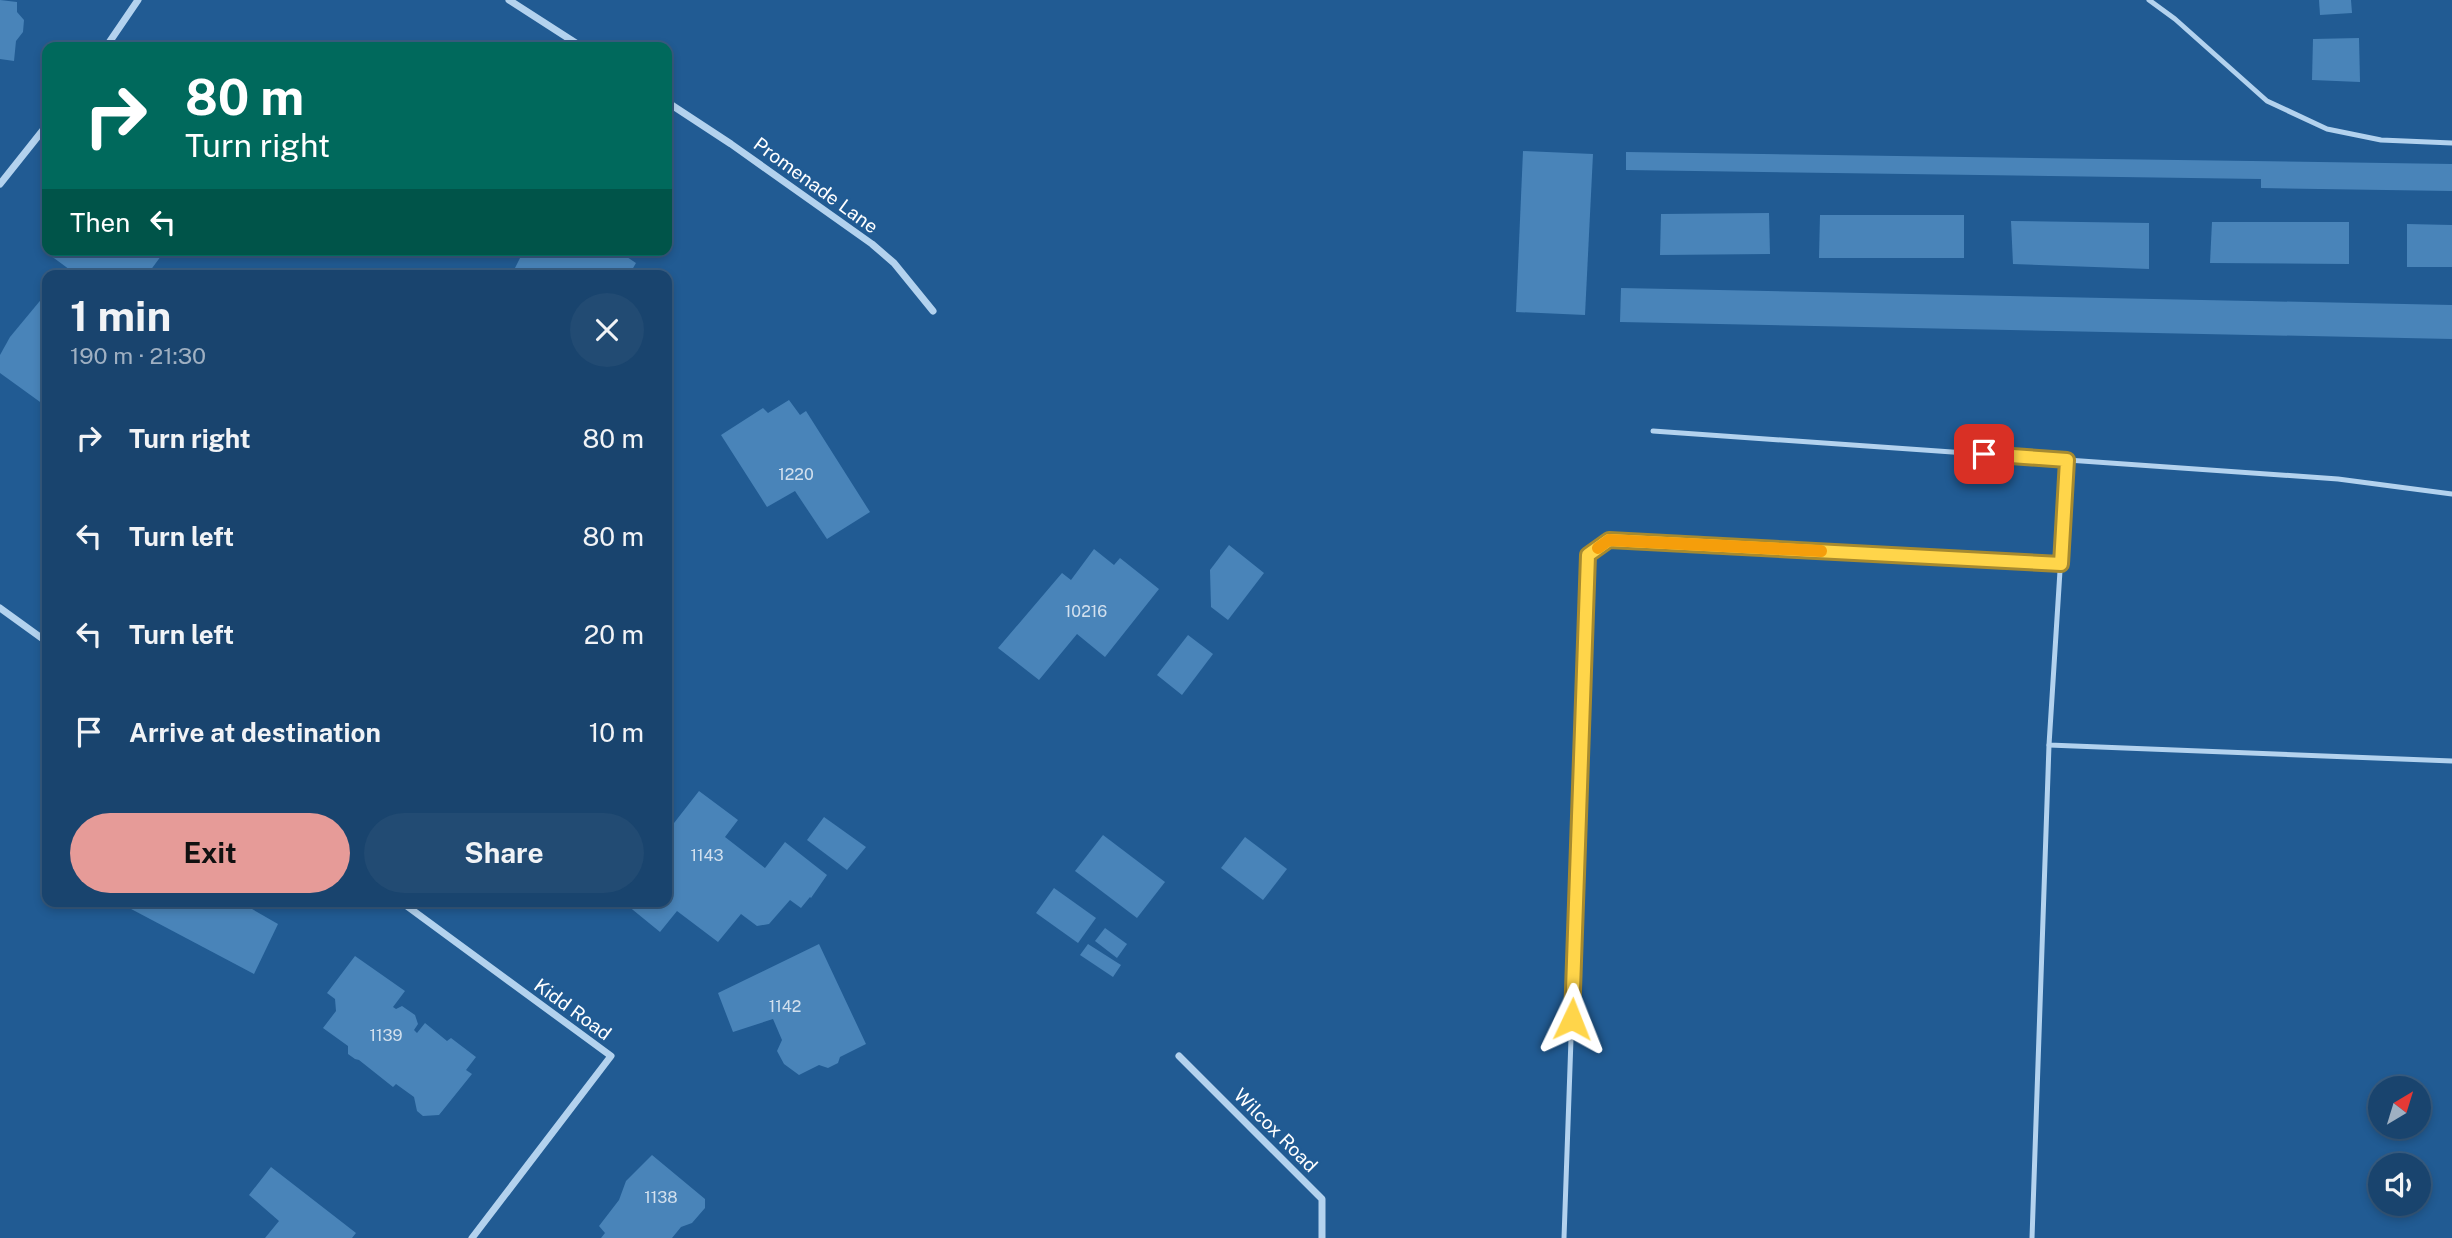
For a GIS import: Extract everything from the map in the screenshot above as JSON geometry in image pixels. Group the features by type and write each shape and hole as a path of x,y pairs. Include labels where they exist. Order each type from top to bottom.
{"street":[{"path":"109,42 138,0"},
{"path":"509,0 574,42"},
{"name":"Promenade Lane","path":"672,105 872,244 894,263 933,311"},
{"path":"0,184 42,131"},
{"path":"0,608 42,638"},
{"name":"Kidd Road","path":"408,907 611,1056 472,1238"},
{"name":"Wilcox Road","path":"1179,1056 1322,1199 1322,1238"}],"lane":[{"path":"2149,0 2175,19 2267,101 2327,129 2381,140 2452,143"},
{"path":"1653,431 2338,479 2452,494"},
{"path":"2032,1238 2049,746 2067,460"},
{"path":"1564,1238 1588,555 1609,540 2061,564"},
{"path":"2049,746 2452,761"}],"building":[{"path":"0,0 17,2 17,12 24,20 23,32 16,41 14,61 0,59"},
{"path":"2319,0 2351,0 2352,13 2320,15"},
{"path":"2359,38 2360,82 2312,80 2313,39"},
{"path":"1523,151 1593,154 1585,315 1516,312"},
{"path":"1626,152 2452,164 2452,191 2261,188 2261,179 1626,170"},
{"path":"1769,213 1770,254 1660,255 1661,214"},
{"path":"1820,215 1964,215 1964,258 1819,258"},
{"path":"2011,221 2149,223 2149,269 2013,264"},
{"path":"2212,222 2349,222 2349,264 2210,263"},
{"path":"2407,224 2452,225 2452,267 2407,267"},
{"path":"51,256 161,256 151,270 70,270"},
{"path":"521,256 626,256 636,263 632,270 514,270"},
{"path":"1621,288 2452,305 2452,339 1620,322"},
{"path":"42,298 42,403 0,373 0,355 10,337"},
{"path":"789,400 800,415 806,411 870,512 827,539 795,491 767,507 721,435 763,408 768,413"},
{"path":"1229,545 1264,573 1228,620 1211,607 1210,570"},
{"path":"1094,549 1114,565 1120,558 1159,589 1105,657 1077,634 1039,680 998,648 1062,573 1071,580"},
{"path":"1188,635 1213,654 1182,695 1157,675"},
{"path":"699,791 738,820 725,837 765,868 785,842 827,875 801,908 790,900 769,924 757,926 741,914 718,942 677,911 660,932 629,907 672,907 672,826"},
{"path":"824,817 866,847 847,870 807,840"},
{"path":"1103,835 1165,882 1137,918 1075,871"},
{"path":"1245,837 1287,869 1263,900 1221,868"},
{"path":"1054,888 1096,918 1078,943 1036,913"},
{"path":"127,907 248,907 278,924 254,974"},
{"path":"1105,928 1127,944 1117,958 1095,941"},
{"path":"819,944 866,1044 840,1057 838,1063 828,1068 819,1065 799,1075 784,1064 777,1051 782,1040 773,1019 733,1032 718,993"},
{"path":"1088,944 1121,965 1113,977 1080,955"},
{"path":"355,956 405,991 393,1007 396,1009 402,1006 415,1015 418,1024 414,1030 417,1033 425,1023 447,1041 451,1038 476,1057 466,1070 472,1074 439,1115 423,1116 417,1111 414,1097 396,1084 393,1087 348,1054 348,1046 323,1028 336,1011 335,999 327,993"},
{"path":"652,1155 705,1199 705,1208 692,1223 681,1227 672,1238 601,1238 605,1233 599,1226 619,1200 626,1181"},
{"path":"271,1167 356,1233 352,1238 265,1238 279,1221 249,1195"}],"slow traffic":[{"path":"1598,548 1609,540 1821,551"}],"route":[{"path":"1572,1019 1588,555 1609,540 2061,564 2067,460 1984,454"}]}
